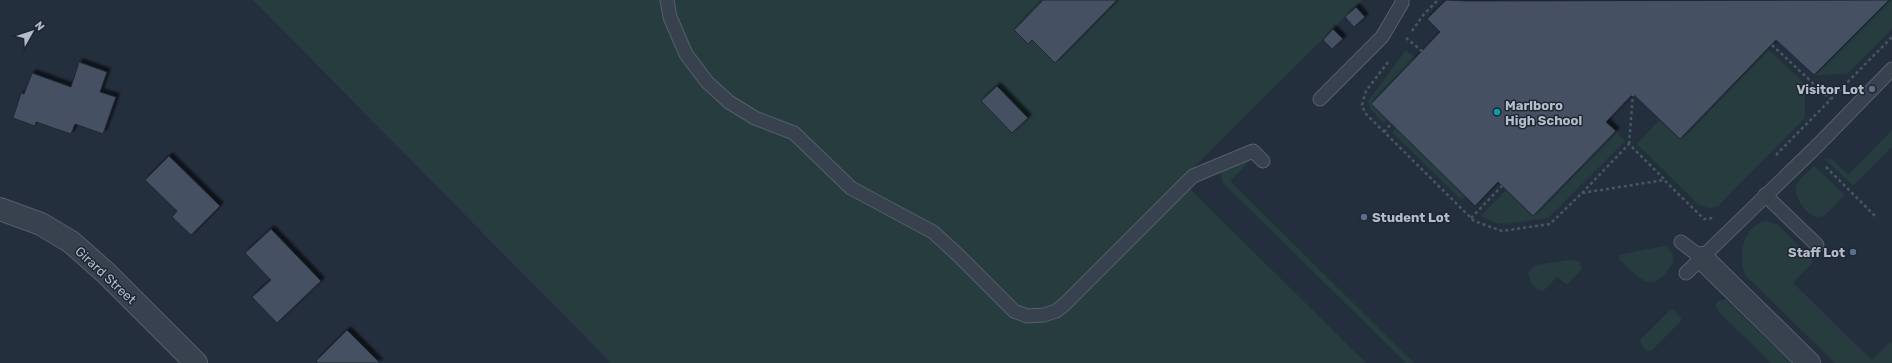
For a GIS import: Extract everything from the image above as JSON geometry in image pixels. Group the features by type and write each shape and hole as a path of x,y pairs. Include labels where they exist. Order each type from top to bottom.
{"street":[{"name":"Girard Street","path":"0,209 41,224 71,242 110,277 196,363"},
{"path":"1702,258 1809,363"}],"lane":[{"path":"667,0 670,17 686,54 707,82 728,102 755,118 794,133 851,188 933,232 1014,311 1027,316 1044,315 1056,311 1065,304 1193,176 1253,151 1263,161"},
{"path":"1320,99 1382,37 1402,3 1402,0"},
{"path":"1686,273 1810,152 1892,69"},
{"path":"1765,195 1816,246"},
{"path":"1681,242 1702,258"}],"path":[{"path":"1402,44 1424,14 1438,0"},
{"path":"1773,158 1892,37"},
{"path":"1406,38 1422,51"},
{"path":"1772,44 1830,99"},
{"path":"1389,62 1366,91 1362,104 1365,113 1474,221 1502,231 1550,224 1629,144 1633,94"},
{"path":"1384,132 1391,124"},
{"path":"1794,136 1875,216"},
{"path":"1629,144 1704,219 1713,218 1718,213"},
{"path":"1582,193 1664,180"},
{"path":"1471,218 1502,186"}],"green space":[{"path":"253,0 1362,0 1181,180 1366,363 611,363"},
{"path":"1889,0 1892,0 1892,29 1847,74 1814,75"},
{"path":"1768,49 1805,84 1805,118 1718,206 1711,208 1698,204 1637,144 1659,120 1680,139"},
{"path":"1406,50 1415,58 1371,104 1387,120 1383,123 1370,108 1368,101"},
{"path":"1396,128 1465,197 1461,200 1392,132"},
{"path":"1892,130 1892,147 1853,186 1824,158 1832,159 1848,175"},
{"path":"1616,131 1625,141 1548,218 1506,224 1496,223 1481,216 1506,190 1533,216"},
{"path":"1247,160 1247,164 1230,181 1414,363 1406,363 1222,182 1221,173 1223,169"},
{"path":"1814,166 1845,195 1826,214 1819,217 1806,211 1799,202 1796,191 1799,181"},
{"path":"1766,221 1778,225 1812,259 1812,263 1793,283 1872,360 1890,342 1892,344 1892,363 1835,363 1745,275 1742,259 1744,242 1752,228 1758,223"},
{"path":"1664,246 1672,252 1673,262 1666,273 1653,282 1647,282 1641,279 1620,260 1619,256 1623,254"},
{"path":"1568,260 1579,261 1582,269 1567,285 1557,277 1543,291 1538,290 1531,283 1528,272 1536,265"},
{"path":"1726,300 1791,363 1771,363 1717,310 1716,304 1718,301"},
{"path":"1670,310 1674,310 1681,318 1681,321 1652,350 1647,351 1642,346 1640,340"}],"building":[{"path":"1043,0 1117,0 1055,63 1032,40 1028,44 1014,30"},
{"name":"Marlboro High School","path":"1446,0 1889,0 1814,75 1776,40 1680,139 1633,94 1606,122 1616,131 1533,216 1498,182 1475,206 1371,104 1440,32 1427,19"},
{"path":"1356,7 1365,17 1354,27 1345,17"},
{"path":"1333,29 1343,39 1332,49 1323,40"},
{"path":"79,62 107,72 100,92 116,97 103,134 75,124 71,134 36,122 35,126 13,118 21,93 24,94 32,73 71,87"},
{"path":"997,86 1028,118 1012,133 981,101"},
{"path":"169,156 220,206 191,235 172,217 177,211 145,180"},
{"path":"271,229 321,281 277,323 252,297 271,280 245,253"},
{"path":"347,330 380,363 318,363 316,361"}],"place":[{"name":"Visitor Lot","path":"1872,89"},
{"name":"Marlboro High School","path":"1497,112"},
{"name":"Student Lot","path":"1364,217"},
{"name":"Staff Lot","path":"1853,252"}]}
